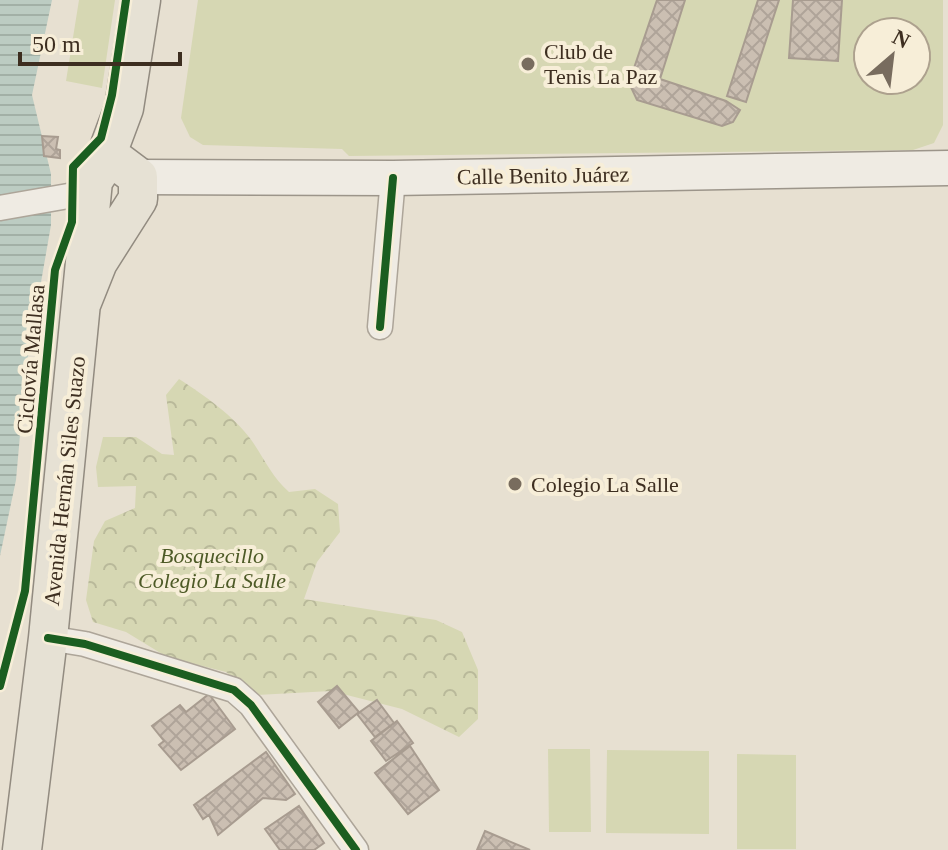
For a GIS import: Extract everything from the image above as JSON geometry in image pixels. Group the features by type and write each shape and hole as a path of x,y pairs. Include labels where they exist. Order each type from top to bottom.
{"main road":[{"name":"Avenida Hernán Siles Suazo","path":"22,850 48,638 82,302 111,185 141,0"},
{"name":"Calle Benito Juárez","path":"111,185 948,168"}],"street":[{"path":"380,327 393,178"},
{"path":"0,208 111,185"},
{"path":"48,638 85,644 234,690 251,705 356,850"}],"green space":[{"path":"79,0 115,0 102,88 66,81"},
{"name":"Club de Tenis La Paz","path":"198,0 943,0 943,125 934,143 913,150 349,156 342,149 203,145 190,137 181,118"},
{"name":"Bosquecillo Colegio La Salle","path":"179,379 237,423 289,492 315,489 338,504 340,532 317,562 304,599 436,620 462,632 478,670 478,719 459,737 402,709 331,691 257,695 226,672 167,657 126,632 93,622 86,600 94,541 105,521 135,508 136,486 98,487 96,467 103,437 136,437 162,454 174,455 166,395"},
{"path":"548,749 590,749 591,832 549,832"},
{"path":"607,750 709,751 709,834 606,833"},
{"path":"737,754 796,755 796,849 737,849"}],"shaded area":[{"path":"0,0 52,0 32,95 51,174 51,225 26,368 16,480 0,556"}],"building":[{"path":"657,0 685,0 660,79 726,101 740,110 733,122 722,126 637,100 630,85 631,77"},
{"path":"758,0 779,0 746,102 727,96"},
{"path":"793,0 842,0 838,61 789,58"},
{"path":"42,136 58,137 56,149 60,150 60,158 44,156"},
{"path":"337,686 359,712 339,728 318,702"},
{"path":"209,694 235,729 181,770 159,745 164,741 152,726 180,705 186,712"},
{"path":"377,700 394,723 375,737 357,714"},
{"path":"397,721 413,743 386,761 371,741"},
{"path":"410,746 439,790 408,814 375,773"},
{"path":"266,752 295,794 286,800 263,798 218,835 209,815 203,819 194,805"},
{"path":"299,806 324,843 314,850 280,850 265,829"},
{"path":"485,831 530,850 477,850"}],"cycle path":[{"name":"Ciclovía Mallasa","path":"0,686 25,591 55,270 72,222 73,167 101,138 112,95 126,0"},
{"path":"380,327 393,178"},
{"path":"48,638 85,644 234,690 251,705 356,850"}],"place":[{"name":"Club de Tenis La Paz","path":"528,64"},
{"name":"Colegio La Salle","path":"515,484"}]}
